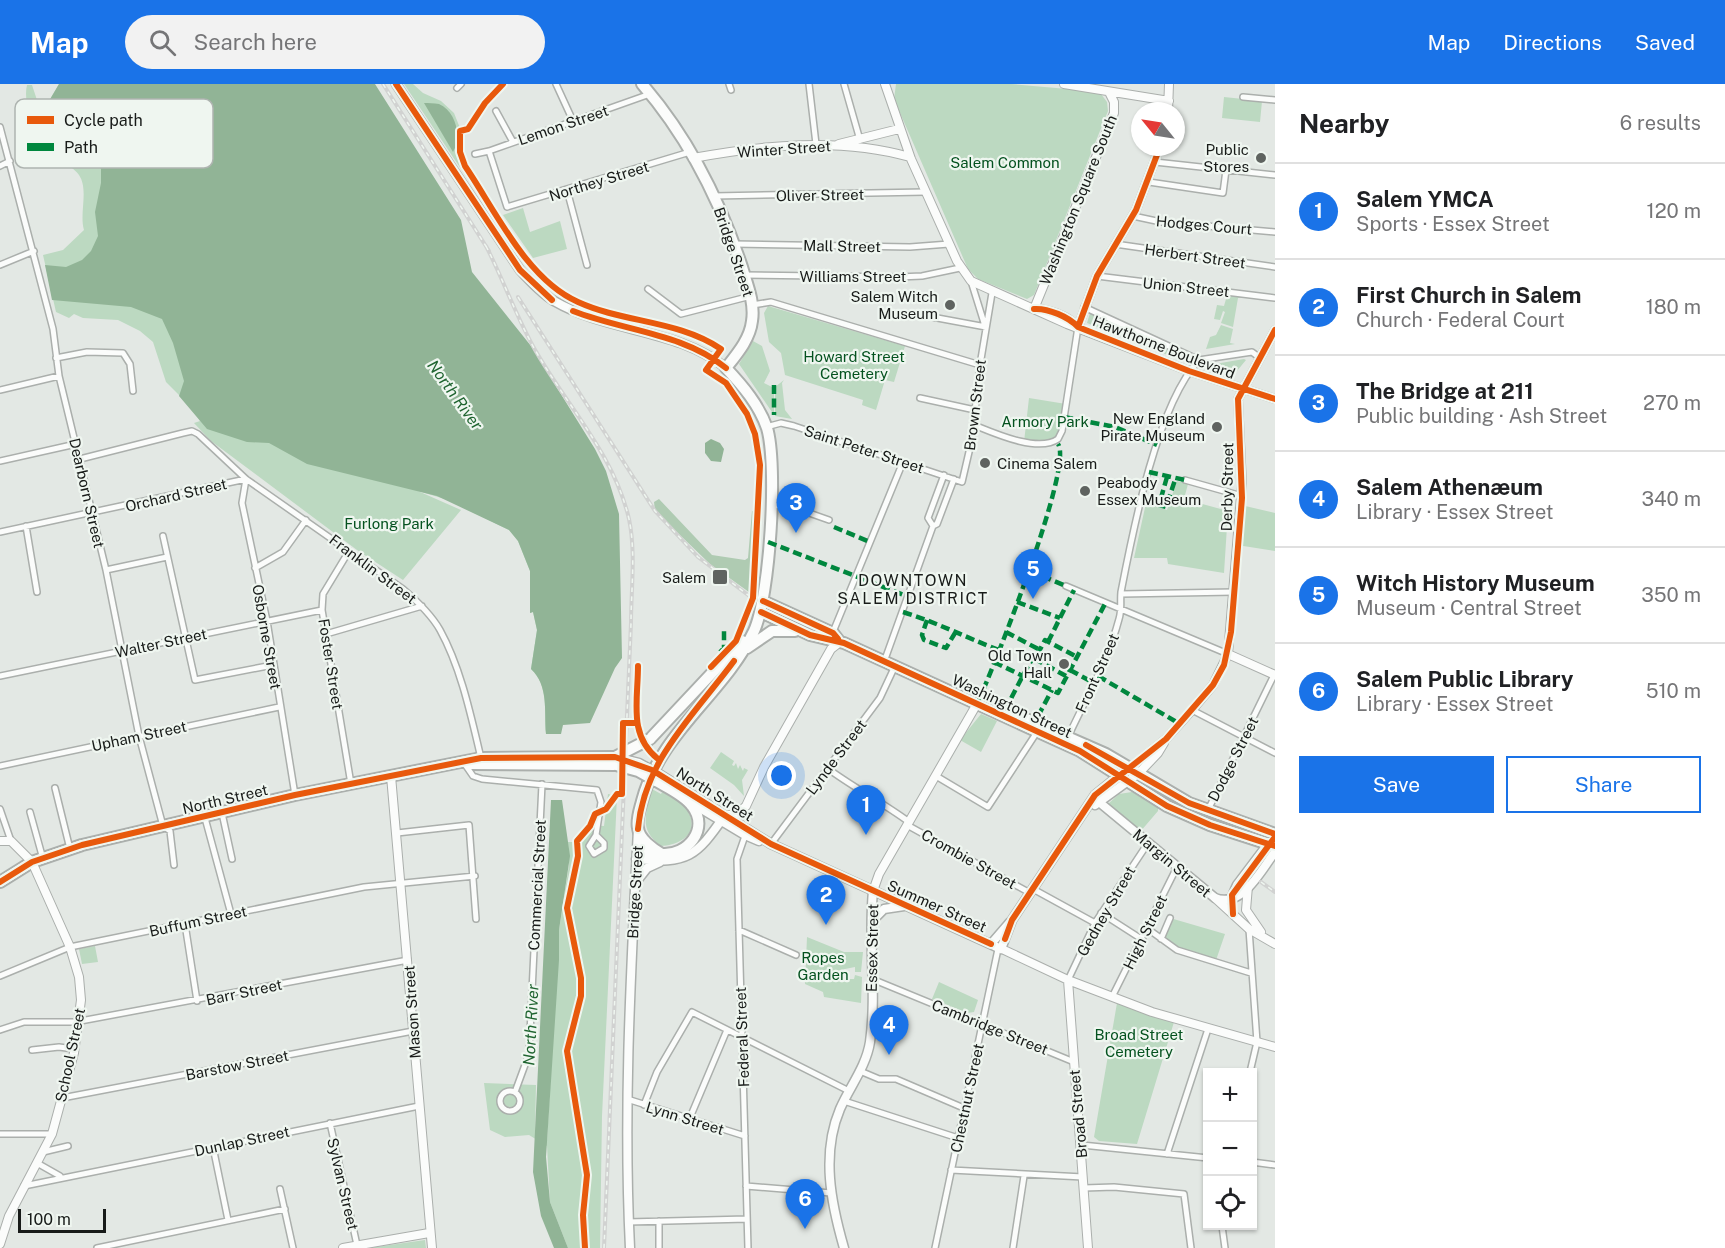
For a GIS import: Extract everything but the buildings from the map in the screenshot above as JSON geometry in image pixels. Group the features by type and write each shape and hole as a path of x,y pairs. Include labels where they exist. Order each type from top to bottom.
{"highway":[{"name":"Bridge Street","path":"638,829 644,793 658,759 734,661 756,625 762,607 773,462 766,427 752,398 726,368 748,337 753,319 752,301 734,244 714,196 692,155 642,84"},
{"name":"Washington Street","path":"762,607 810,635 830,642 836,637"},
{"name":"Washington Street","path":"762,607 836,637 884,662 978,702 989,710 1080,751 1152,798 1198,820 1274,842"},
{"path":"615,761 650,740 756,625"},
{"path":"734,661 753,643 772,631 790,631 810,635"},
{"name":"Washington Street","path":"978,702 991,704 1068,737 1135,770 1189,803 1274,842"},
{"name":"North Street","path":"0,882 32,862 70,849 295,795 464,762 615,761 658,778 687,800"},
{"path":"638,829 661,858 676,854 694,840 698,817 687,800"}],"main road":[{"path":"396,84 520,270 534,285 552,300 573,311 691,345 726,368"},
{"path":"999,942 1095,795 1135,770"},
{"name":"North Street","path":"658,778 746,832 873,891"},
{"path":"1076,826 1123,778"},
{"name":"North Street","path":"687,800 714,812"},
{"name":"Margin Street","path":"1099,802 1215,898"},
{"path":"694,840 714,812"},
{"path":"636,855 685,859 723,818"},
{"name":"Bridge Street","path":"630,1248 627,1099 638,829"},
{"path":"1230,901 1248,886 1274,842"},
{"path":"1230,901 1237,885 1274,842"},
{"path":"635,885 646,868 661,858"},
{"name":"Summer Street","path":"873,891 970,934 999,942"},
{"name":"Essex Street","path":"844,1248 831,1193 829,1168 832,1139 844,1101 860,1071 870,1040 873,891"},
{"path":"1215,898 1230,901"},
{"path":"872,922 884,909 892,906 909,907"}],"street":[{"path":"556,84 573,122"},
{"path":"809,84 816,144"},
{"path":"844,84 863,148"},
{"path":"1064,84 1108,88 1169,101 1169,84"},
{"path":"887,85 899,129 910,157 960,268 971,282"},
{"name":"Washington Square South","path":"1034,309 1114,113 1114,102 1108,88"},
{"name":"Lemon Street","path":"475,154 650,94"},
{"path":"1243,97 1275,100"},
{"path":"496,111 513,142"},
{"name":"Dearborn Street","path":"0,127 34,250 52,329 59,376 106,570 139,736 163,826 170,831 174,866"},
{"path":"832,145 899,129"},
{"name":"Winter Street","path":"692,155 816,144 863,148 910,157"},
{"name":"Northey Street","path":"489,151 507,207 692,155"},
{"path":"974,425 1019,441 1047,443 1056,441 1062,431 1078,327 1084,307 1097,276 1149,182 1157,156"},
{"path":"0,166 10,161"},
{"path":"1155,162 1275,175"},
{"path":"1149,182 1223,193 1226,170"},
{"path":"567,190 587,265"},
{"name":"Oliver Street","path":"714,196 925,192"},
{"name":"Hodges Court","path":"1132,216 1161,222 1275,232"},
{"name":"Mall Street","path":"734,244 910,248 949,244"},
{"name":"Herbert Street","path":"1115,244 1275,267"},
{"path":"0,265 34,250"},
{"name":"Williams Street","path":"744,275 899,278 960,268"},
{"name":"Union Street","path":"1097,276 1275,298"},
{"name":"Hawthorne Boulevard","path":"971,282 992,293 1073,321 1078,327 1189,371 1275,399"},
{"name":"Brown Street","path":"971,282 986,327"},
{"path":"648,289 681,314 752,301 771,302 980,365"},
{"name":"Brown Street","path":"962,482 968,464 980,365 992,293"},
{"name":"Hawthorne Boulevard","path":"1084,307 1199,360 1252,352 1260,358"},
{"path":"932,317 986,327"},
{"name":"Derby Street","path":"1135,770 1158,753 1166,739 1213,685 1227,654 1242,496 1242,454 1238,409 1242,389 1275,330"},
{"path":"56,358 87,352 123,353 130,364 133,391"},
{"name":"Front Street","path":"1068,737 1107,658 1121,609 1121,594 1157,443 1173,399 1189,371 1199,360"},
{"path":"0,390 59,376"},
{"path":"920,398 975,410"},
{"name":"Saint Peter Street","path":"766,427 781,423 794,426 962,482"},
{"name":"Franklin Street","path":"80,459 193,432 246,479 403,589 422,606 439,629 449,650 482,761"},
{"path":"0,461 76,444"},
{"path":"723,818 736,815 746,806 764,767 831,649 903,462"},
{"path":"933,526 928,518 944,476"},
{"name":"Orchard Street","path":"0,532 246,479"},
{"name":"Osborne Street","path":"246,479 242,503 267,621 279,707 295,795"},
{"path":"884,662 933,526 937,524 954,479"},
{"path":"1185,480 1242,496"},
{"path":"771,505 800,509 829,520"},
{"path":"255,568 283,552 306,520"},
{"path":"26,526 37,592"},
{"path":"163,536 195,680 273,665"},
{"name":"Foster Street","path":"349,551 323,594 322,610 351,784"},
{"path":"106,570 167,557"},
{"path":"1066,586 1275,675"},
{"path":"1121,594 1234,592"},
{"path":"326,634 422,606"},
{"name":"Walter Street","path":"0,676 322,610"},
{"name":"Lynde Street","path":"771,844 880,698 895,666"},
{"name":"Dodge Street","path":"1208,810 1275,675"},
{"name":"Essex Street","path":"873,891 879,874 978,702"},
{"name":"Upham Street","path":"0,766 279,707"},
{"path":"1192,710 1275,753"},
{"path":"936,776 988,807 1037,732"},
{"path":"464,762 477,778 592,788 600,792 596,835"},
{"name":"Crombie Street","path":"827,768 858,791 873,796 908,823 1095,923"},
{"name":"Mason Street","path":"391,776 432,1248"},
{"name":"Commercial Street","path":"514,1092 527,1066 529,1054 542,784"},
{"path":"55,788 70,849"},
{"path":"0,809 11,841 32,862"},
{"path":"30,812 43,859"},
{"path":"222,813 232,859"},
{"path":"205,818 231,914"},
{"path":"397,833 469,825 475,876 476,919"},
{"name":"Federal Street","path":"746,832 737,859 748,1248"},
{"path":"0,841 11,841"},
{"name":"Gedney Street","path":"1068,980 1095,923 1148,843"},
{"name":"School Street","path":"0,1239 24,1186 52,1134 75,1049 79,1020 81,990 70,947 32,862"},
{"name":"High Street","path":"1112,997 1143,940 1177,867"},
{"name":"Buffum Street","path":"0,976 70,947 401,882 475,876"},
{"path":"1248,886 1246,909 1266,938"},
{"name":"Margin Street","path":"1215,898 1249,929 1275,944"},
{"path":"1230,901 1233,914"},
{"path":"1101,913 1143,940"},
{"path":"1161,939 1170,918"},
{"path":"185,924 197,1001"},
{"path":"1148,929 1161,939 1191,955 1251,973"},
{"path":"1249,929 1257,1042 1251,1068"},
{"path":"739,930 796,955"},
{"name":"Summer Street","path":"999,942 1019,957 1112,997 1208,1029 1275,1047"},
{"name":"Chestnut Street","path":"935,1248 966,1109 999,942"},
{"name":"Barr Street","path":"0,1030 24,1022 79,1020 197,1001 408,960"},
{"name":"Cambridge Street","path":"872,979 1074,1062"},
{"name":"Broad Street","path":"1068,980 1088,1248"},
{"path":"644,1105 657,1072 692,1012 849,1091"},
{"path":"1167,1154 1208,1029"},
{"path":"689,1120 727,1030"},
{"name":"Barstow Street","path":"62,1098 413,1031"},
{"path":"32,1050 59,1047 75,1049"},
{"path":"860,1071 879,1078 896,1079 966,1109"},
{"name":"Lynn Street","path":"627,1099 745,1136"},
{"path":"844,1101 958,1138"},
{"name":"Dunlap Street","path":"24,1186 419,1106"},
{"name":"Sylvan Street","path":"330,1123 357,1245"},
{"path":"0,1134 52,1134"},
{"path":"1082,1145 1203,1158"},
{"path":"43,1152 68,1146"},
{"path":"213,1147 228,1220"},
{"path":"37,1163 53,1174 65,1177"},
{"path":"1257,1163 1275,1165"},
{"path":"951,1170 1024,1176 1083,1177"},
{"path":"1013,1248 1024,1176"},
{"path":"747,1186 831,1193"},
{"path":"1084,1188 1114,1187 1184,1194 1191,1248"},
{"path":"280,1189 293,1248"},
{"path":"97,1248 285,1209"},
{"path":"628,1222 747,1219"},
{"path":"658,1221 659,1248"},
{"path":"1223,1230 1225,1248"},
{"path":"343,1248 429,1233"}],"green space":[{"path":"59,84 76,99 50,99"},
{"path":"404,84 413,84 423,93 441,101 454,113 460,128 460,161 495,208 524,258 522,260"},
{"name":"Salem Common","path":"896,84 1011,84 1101,94 1107,102 1108,111 1034,295 1027,299 978,279 968,269 894,99"},
{"path":"27,85 32,85 37,99 26,99"},
{"path":"1224,97 1262,101 1260,122 1222,118"},
{"name":"Furlong Park","path":"72,168 155,168 521,489 551,701 546,734 543,691 541,683 531,669 537,630 533,612 530,613 530,571 518,541 509,530 448,500 418,491 461,510 403,580 357,550 211,441 194,423 200,421 192,408 166,382 153,342 140,331 118,320 83,318 74,314 69,318 56,312 43,255 63,250 84,230 82,181"},
{"path":"523,208 530,232 560,221 567,249 533,258 503,215"},
{"path":"1218,294 1250,297 1238,298 1233,327 1221,323 1225,312 1223,311 1220,320 1214,319 1217,305 1224,306 1226,299"},
{"name":"Howard Street Cemetery","path":"768,306 905,346 894,382 885,380 876,410 862,405 863,400 785,375 781,353 769,342 764,313"},
{"path":"1090,313 1190,358 1188,363 1087,323"},
{"path":"1221,325 1233,329 1230,343 1235,344 1206,349 1210,337 1216,335"},
{"path":"753,341 762,346 770,371 764,383 774,388 774,415 739,364"},
{"path":"1246,360 1232,377 1207,368 1209,365"},
{"path":"784,380 782,383 785,410 792,419 775,416 775,387"},
{"name":"Armory Park","path":"1029,398 1066,404 1060,435 1052,442 1024,442"},
{"path":"1177,481 1188,484 1184,499 1228,511 1224,573 1168,564 1167,558 1134,558 1146,503 1167,510"},
{"path":"1241,505 1275,513 1275,551 1237,545"},
{"path":"981,714 997,721 981,752 960,740"},
{"path":"721,752 734,761 732,765 736,763 738,769 740,765 743,771 744,768 748,770 742,780 744,796 734,785 710,768"},
{"path":"652,789 681,803 689,813 691,827 689,833 674,844 661,846 646,827"},
{"path":"1132,792 1158,806 1158,811 1140,832 1108,804 1119,794"},
{"path":"608,794 617,796 602,1116 600,1248 568,1248 550,1202 547,1146 529,1135 505,1137 490,1130 484,1083 536,1085 535,1134 547,1141 559,930 569,865 568,842 575,842 589,825 604,826"},
{"path":"1170,918 1225,934 1215,963 1177,950 1161,939"},
{"name":"Ropes Garden","path":"807,937 844,952 863,952 861,972 855,972 855,967 840,970 840,979 854,979 855,975 862,977 861,1003 824,997 823,992 805,984"},
{"path":"95,946 98,962 82,964 79,949"},
{"path":"939,982 978,1000 974,1012 967,1013 932,999"},
{"name":"Broad Street Cemetery","path":"1117,1003 1174,1022 1137,1144 1099,1141 1094,1137"},
{"path":"425,1240 426,1248 369,1248"}],"shaded area":[{"path":"659,499 712,555 745,560 748,558 752,511 758,513 753,595 710,564 655,511 654,502"}],"water":[{"name":"North River","path":"59,84 375,84 461,220 472,272 531,346 595,449 606,471 619,514 622,658 615,668 590,723 563,725 561,734 546,734 543,691 541,683 531,669 537,630 533,612 530,613 530,571 518,541 509,530 437,496 307,464 269,443 247,442 207,429 179,396 184,381 173,343 162,319 131,307 52,300 45,265 66,267 82,260 91,251 98,236 95,212 101,183 100,168 213,168 213,99 50,99"},
{"path":"424,103 439,104 450,112 457,132 453,152"},
{"path":"711,439 720,443 724,449 721,462 711,461 705,453 705,443"},
{"path":"551,800 562,800 570,856 559,930 546,1157 550,1202 568,1248 554,1248 541,1216 533,1172"}],"railway":[{"path":"383,84 489,251"},
{"path":"486,246 534,348 601,451 622,495 631,532 633,558 631,623 604,1248"},
{"path":"518,297 655,511 698,557 752,598"},
{"path":"1261,882 1275,892"}],"marked path":[{"path":"774,385 774,415"},
{"path":"1064,417 1115,427 1157,445"},
{"path":"978,702 1014,612 1044,527 1060,460 1058,444"},
{"path":"1149,472 1185,480"},
{"path":"1167,477 1159,505 1166,507 1175,480"},
{"path":"834,527 870,542"},
{"path":"768,542 909,597"},
{"path":"1030,571 1066,586"},
{"path":"1048,642 1074,590"},
{"path":"1017,602 1060,618"},
{"path":"994,662 1058,693 1106,602"},
{"path":"903,612 999,650"},
{"path":"927,620 922,635 924,640 946,648 955,633"},
{"path":"720,652 724,648 724,627"},
{"path":"1006,632 1040,650"},
{"path":"1066,676 1035,659 1045,640 1077,657"},
{"path":"1005,710 1030,662 1035,659"},
{"path":"1070,670 1094,683"},
{"path":"1098,676 1180,724"},
{"path":"1038,716 1052,690"}],"cycle path":[{"path":"396,84 520,270 552,300"},
{"path":"503,84 485,103 468,129 460,131 460,152 465,166 500,223 528,261 560,292 596,309 687,332 721,349 706,370 726,383 747,414 755,434 760,465 753,598 736,641 711,667"},
{"path":"1078,327 1097,276 1136,210 1157,156"},
{"path":"1034,309 1058,314 1078,327 1189,371 1275,399"},
{"path":"573,311 691,347 726,368"},
{"path":"1005,939 1012,920 1095,795 1166,739 1213,685 1224,665 1231,632 1242,498 1238,399 1275,330"},
{"path":"763,601 833,633 838,639"},
{"path":"761,612 810,635 844,643 1080,751 1167,806 1210,825 1275,846"},
{"path":"638,829 642,804 660,760 673,739 734,661"},
{"path":"638,666 636,704 638,728 649,750 658,759"},
{"path":"585,1248 583,1215 587,1175 567,1051 581,996 581,978 567,908 578,856 577,841 590,826 595,814 606,809 617,794 622,794 623,723 637,723"},
{"path":"1086,745 1189,803 1275,834"},
{"path":"0,882 32,862 82,845 295,795 481,758 615,757 652,770 771,844 991,944"},
{"path":"1233,914 1232,895 1275,837"}],"place":[{"name":"Public Stores","path":"1261,158"},
{"name":"Salem Witch Museum","path":"950,305"},
{"name":"New England Pirate Museum","path":"1217,427"},
{"name":"Cinema Salem","path":"985,463"},
{"name":"Peabody Essex Museum","path":"1085,491"},
{"name":"The Bridge at 211","path":"796,533"},
{"name":"Salem","path":"720,577"},
{"name":"Witch History Museum","path":"1033,599"},
{"name":"Old Town Hall","path":"1064,664"},
{"name":"Salem YMCA","path":"866,835"},
{"name":"First Church in Salem","path":"826,925"},
{"name":"Salem Athenæum","path":"889,1055"},
{"name":"Salem Public Library","path":"805,1229"}],"district":[{"name":"DOWNTOWN SALEM DISTRICT","path":"913,589"}]}
